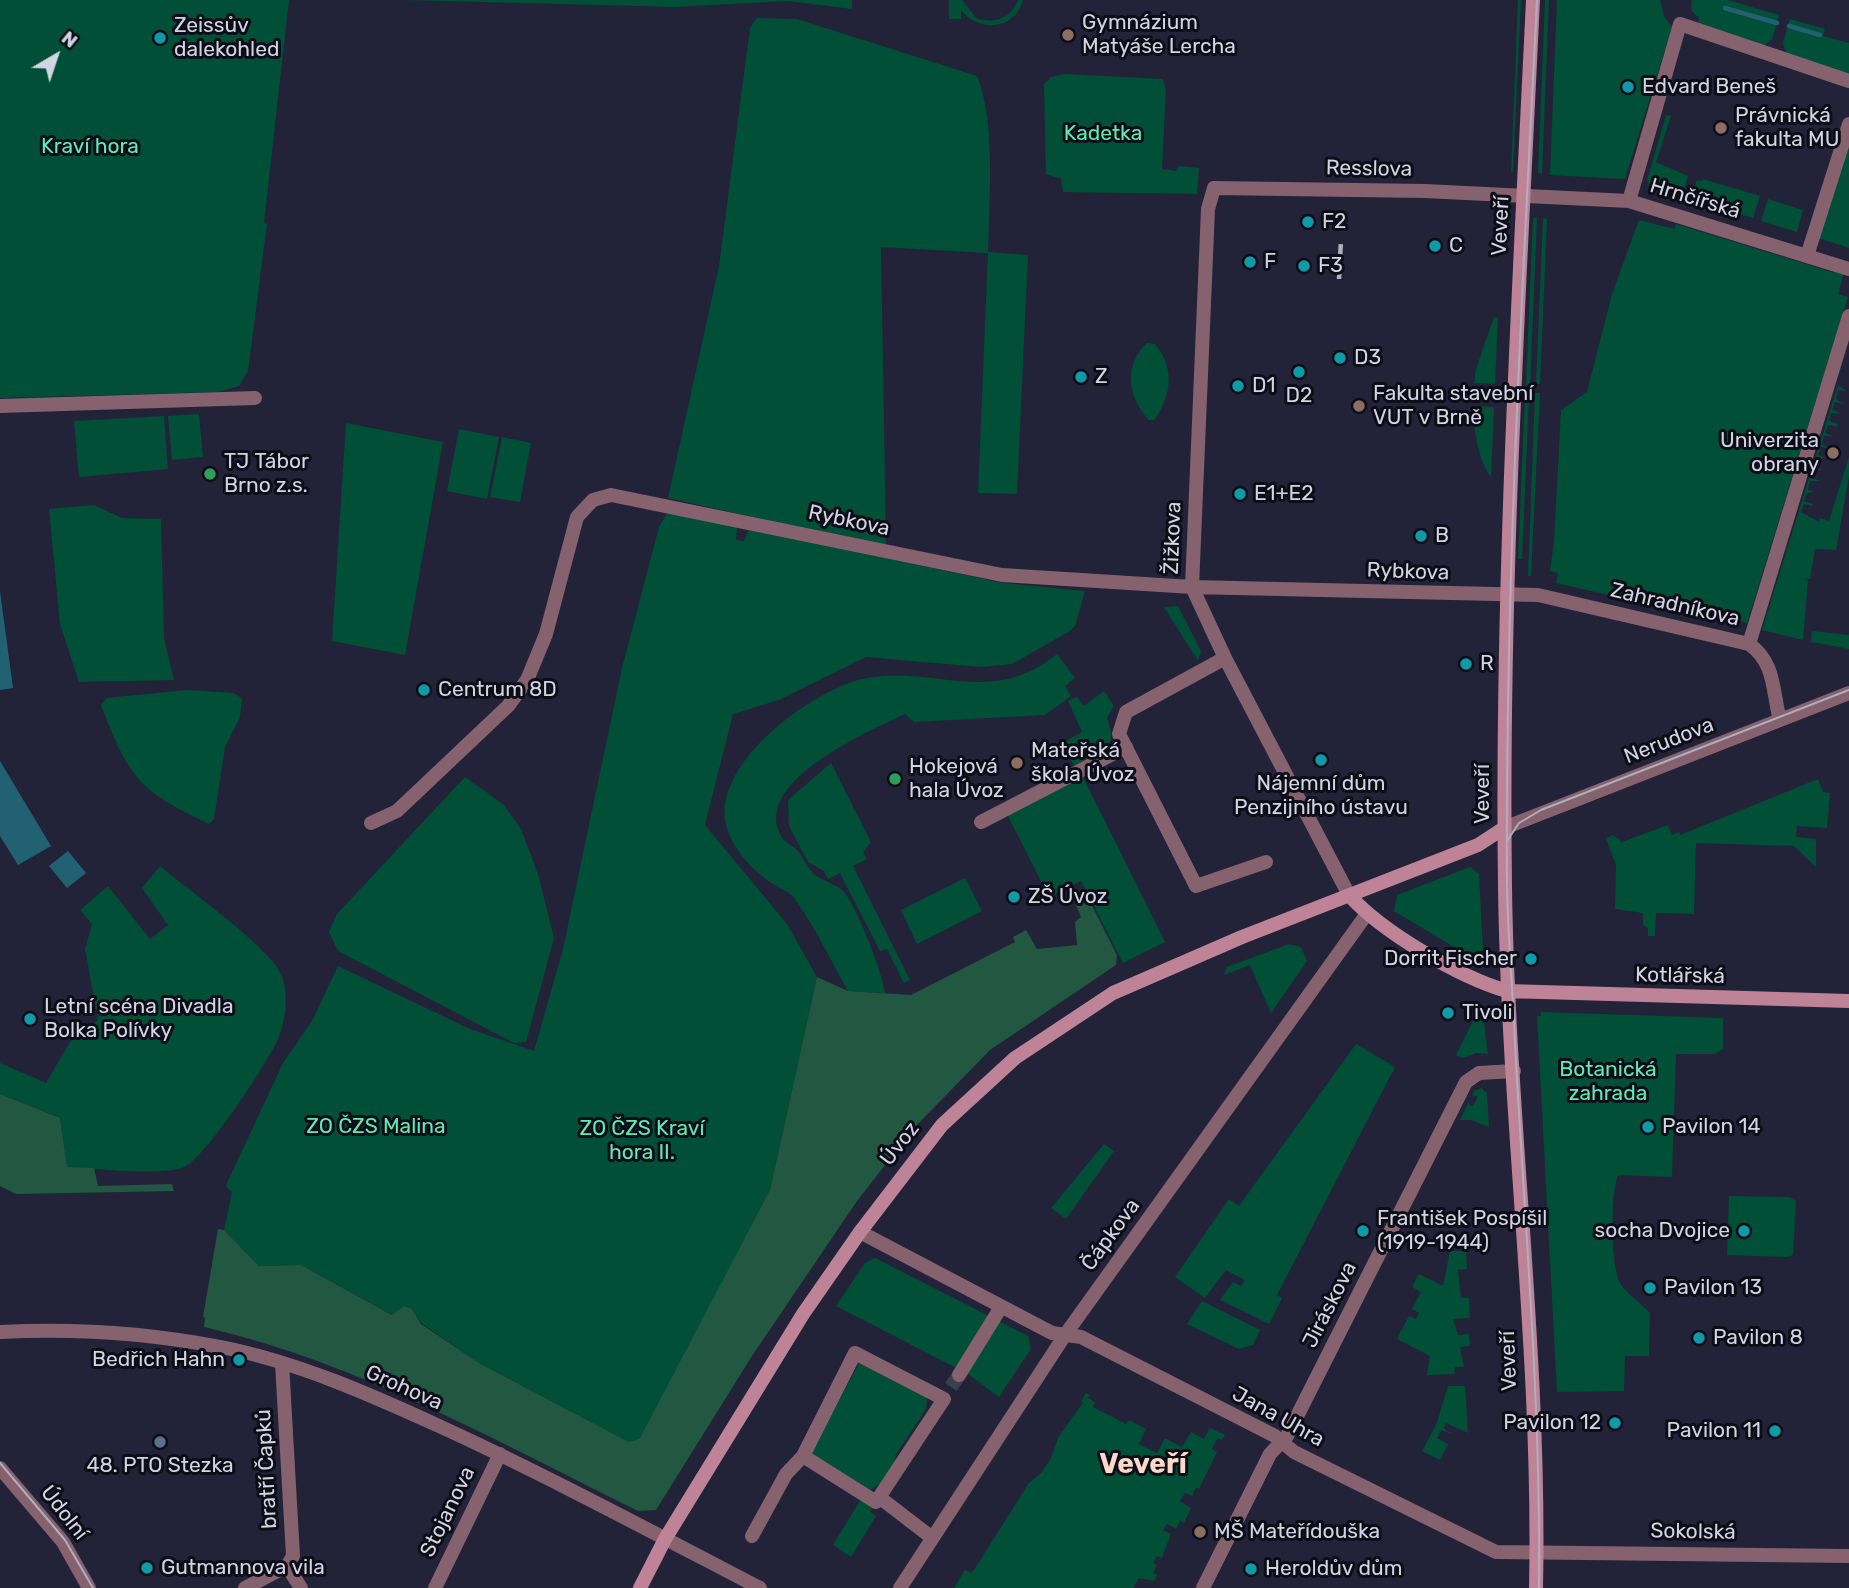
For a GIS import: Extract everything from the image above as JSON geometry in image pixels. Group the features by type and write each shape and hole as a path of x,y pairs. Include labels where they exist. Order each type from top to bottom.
{"main road":[{"name":"Veveří","path":"1533,0 1506,596 1504,828 1537,1551 1536,1588"},
{"name":"Úvoz","path":"640,1588 665,1539 803,1314 860,1231 942,1125 1023,1052 1113,993 1242,937 1478,845 1504,828"},
{"name":"Kotlářská","path":"1349,895 1366,915 1483,984 1510,992 1849,1001"}],"street":[{"path":"1630,194 1680,24 1849,81"},
{"path":"1807,256 1849,124"},
{"name":"Resslova","path":"1214,188 1524,195"},
{"name":"Žižkova","path":"1214,188 1208,209 1192,587 1225,658 1349,895"},
{"name":"Hrnčířská","path":"1524,195 1630,194 1849,269"},
{"path":"1749,644 1849,316"},
{"path":"0,406 255,398"},
{"name":"Rybkova","path":"371,823 397,811 508,706 527,680 546,634 577,517 593,500 601,496 660,503 1002,575 1192,587 1506,596"},
{"name":"Zahradníkova","path":"1506,596 1538,595 1749,644 1764,655 1772,670 1780,720"},
{"path":"1225,658 1126,712 1119,734 1196,886 1266,862"},
{"name":"Nerudova","path":"1504,828 1849,693"},
{"path":"981,822 1126,747"},
{"name":"Čápkova","path":"900,1588 1065,1335 1366,915"},
{"name":"Jiráskova","path":"1203,1588 1270,1454 1290,1430 1466,1082 1479,1073 1514,1072"},
{"name":"Jana Uhra","path":"860,1231 1052,1333 1080,1337 1281,1441 1294,1452 1496,1552 1537,1551"},
{"path":"803,1456 876,1502 1001,1307"},
{"name":"Grohova","path":"0,1332 121,1332 222,1347 282,1363 356,1388 500,1454 760,1588"},
{"path":"752,1536 786,1474 803,1456 855,1353 951,1387"},
{"name":"bratří Čapků","path":"282,1363 293,1556 287,1566"},
{"name":"Stojanova","path":"435,1588 500,1454"},
{"name":"Údolní","path":"0,1468 62,1542 89,1588"},
{"path":"879,1497 931,1537"},
{"name":"Sokolská","path":"1537,1551 1849,1556"},
{"path":"246,1588 287,1566 301,1588"}],"green space":[{"name":"Kraví hora","path":"0,0 289,0 264,223 267,224 248,371 239,386 218,392 0,398"},
{"path":"405,0 852,0 852,9 788,1 674,7"},
{"path":"949,0 962,0 976,18 995,20 1006,16 1018,0 1023,0 1019,10 1005,22 986,25 961,10 961,19 949,19"},
{"path":"1518,0 1521,0 1511,172"},
{"path":"1545,0 1549,0 1542,174 1538,173"},
{"path":"1557,0 1660,0 1664,16 1672,27 1625,179 1550,175"},
{"path":"1692,0 1728,0 1779,15 1772,39 1764,46 1726,36 1698,23 1699,18 1691,10"},
{"path":"757,18 797,19 977,76 983,94 989,138 988,252 1028,255 1017,494 978,493 988,253 881,247 886,543 883,546 668,498 719,266 750,28"},
{"path":"1790,19 1825,29 1823,36 1849,43 1849,75 1787,55 1783,43"},
{"name":"Kadetka","path":"1065,74 1163,79 1166,91 1162,169 1176,171 1179,166 1199,168 1197,194 1063,192 1061,179 1046,174 1044,84 1051,77"},
{"path":"1666,115 1671,116 1656,162 1688,176 1682,196 1650,186 1647,180"},
{"path":"1849,140 1849,248 1818,238"},
{"path":"1703,179 1760,196 1753,218 1691,199 1697,180"},
{"path":"1768,199 1803,210 1797,232 1761,221"},
{"path":"1533,218 1537,218 1530,386 1526,386"},
{"path":"1543,218 1547,219 1540,384 1536,384"},
{"path":"1639,220 1674,229 1676,224 1832,272 1844,273 1838,294 1848,297 1747,623 1725,617 1723,621 1556,583 1558,573 1550,571 1561,410 1587,392 1612,294"},
{"path":"1494,317 1498,318 1495,384 1474,383 1476,369"},
{"path":"1147,343 1155,344 1161,353 1166,362 1169,382 1165,401 1154,420 1149,420 1136,402 1131,382 1134,361"},
{"path":"1838,385 1846,391 1838,390 1836,399 1844,404 1835,402 1832,410 1841,413 1831,413 1829,421 1838,424 1837,427 1828,425 1825,433 1834,436 1824,436 1822,444 1830,449 1821,447 1818,455 1827,458 1817,458 1815,467 1824,470 1814,470 1811,478 1820,481 1810,481 1808,490 1816,492 1807,493 1804,501 1813,504 1804,504 1801,512 1819,522 1820,518 1829,521 1849,457 1849,476 1836,550 1815,549 1810,579 1804,579 1808,581 1803,640 1762,630"},
{"path":"1535,393 1540,393 1531,576 1528,576"},
{"path":"1525,396 1529,396 1522,559 1518,559"},
{"path":"1473,406 1494,407 1491,477 1477,443"},
{"path":"199,414 203,457 172,460 168,416"},
{"path":"164,416 168,469 79,477 74,421"},
{"path":"346,423 443,442 405,655 332,641"},
{"path":"459,429 499,437 487,499 447,491"},
{"path":"502,437 531,443 520,502 490,497"},
{"path":"94,505 122,518 161,519 164,638 174,680 79,682 60,624 49,509"},
{"name":"ZO ČZS Kraví hora II.","path":"668,511 737,526 736,540 744,541 749,529 1003,583 1085,591 1075,626 1070,631 1012,664 981,667 866,657 779,700 733,714 705,825 787,924 817,977 770,1190 646,1431 640,1438 629,1442 479,1363 421,1323 412,1309 404,1306 393,1315 301,1265 259,1266 224,1230 232,1192 226,1186 227,1183 283,1063 312,1021 338,966 470,1029 534,1051 563,949 622,668 659,527"},
{"path":"1178,606 1201,651 1198,661 1164,607"},
{"path":"1812,631 1849,635 1849,649 1811,642"},
{"path":"1057,654 1075,678 1065,686 1071,696 1045,715 914,722 905,714 867,732 820,760 799,777 784,795 776,814 780,834 814,874 842,890 847,896 868,938 885,993 848,991 795,899 758,873 734,845 727,828 725,804 733,780 748,757 768,735 792,715 841,686 862,679 888,676 984,682 1008,679 1032,670"},
{"path":"187,690 234,693 242,699 240,717 225,747 214,819 209,824 166,801 139,779 120,750 101,705 107,698"},
{"path":"1104,691 1114,706 1107,718 1111,738 1109,745 1099,755 1074,766 1062,743 1082,732 1068,701 1077,697 1084,706"},
{"path":"831,763 871,842 863,852 867,859 853,866 910,980 904,983 887,949 880,951 840,873 828,879 824,871 808,862 789,826 788,800"},
{"path":"465,777 504,805 521,829 538,874 554,938 526,1042 514,1043 338,951 329,932 337,914"},
{"path":"1083,777 1165,942 1123,963 1081,881 1049,897 1007,814"},
{"path":"1818,779 1823,792 1830,793 1827,828 1797,826 1796,837 1816,839 1816,867 1794,846 1696,843 1694,914 1656,913 1655,936 1648,936 1648,928 1643,925 1643,913 1615,909 1616,865 1606,838 1613,835 1622,842 1668,825 1672,835 1679,832 1680,835"},
{"path":"160,866 243,933 272,961 280,972 285,988 286,1006 281,1031 272,1051 235,1109 206,1147 184,1167 144,1172 67,1167 60,1118 0,1094 0,1063 46,1083 70,1042 98,1020 85,949 92,924 80,910 108,886 150,939 168,925 142,888"},
{"path":"1470,867 1479,874 1483,951 1474,959 1394,911 1397,895"},
{"path":"965,878 982,911 917,944 901,910"},
{"path":"1084,890 1117,955 1116,965 990,1050 915,1127 857,1201 752,1356 656,1510 638,1511 426,1406 372,1383 261,1342 204,1327 203,1317 218,1229 224,1230 259,1266 301,1265 392,1315 404,1306 412,1309 421,1324 479,1363 629,1442 640,1438 770,1190 817,977 848,991 911,995 1015,942 1013,937 1026,930 1037,949 1077,945 1075,922 1081,917 1072,896"},
{"path":"1289,944 1301,947 1307,961 1271,1013 1250,965 1224,975 1227,967"},
{"name":"Botanická zahrada","path":"1541,1012 1723,1018 1723,1049 1715,1054 1676,1054 1672,1177 1618,1175 1615,1184 1612,1228 1616,1272 1625,1289 1650,1313 1649,1356 1625,1356 1624,1391 1557,1392 1537,1016 1541,1016"},
{"path":"1477,1013 1483,1016 1488,1054 1476,1053 1462,1058 1456,1055"},
{"path":"1356,1044 1395,1067 1277,1295 1282,1298 1269,1324 1220,1300 1233,1282 1241,1286 1245,1280 1226,1270 1205,1298 1175,1277 1229,1199 1239,1206"},
{"path":"1481,1088 1487,1093 1489,1127 1471,1120 1460,1120 1470,1099 1469,1105 1473,1106 1478,1097 1472,1095 1474,1091"},
{"path":"0,1094 60,1118 67,1167 94,1168 98,1186 172,1184 174,1191 16,1194 0,1186"},
{"path":"1104,1144 1114,1151 1066,1219 1051,1208"},
{"path":"1729,1196 1790,1197 1796,1201 1793,1255 1727,1255"},
{"path":"1450,1251 1466,1251 1467,1269 1458,1270 1461,1298 1469,1298 1470,1318 1453,1319 1458,1335 1469,1334 1470,1346 1460,1347 1464,1367 1454,1367 1455,1374 1427,1375 1430,1356 1397,1339 1409,1316 1416,1319 1419,1313 1412,1309 1421,1292 1412,1287 1419,1274 1443,1286"},
{"path":"875,1258 1028,1336 1031,1349 999,1397 968,1374 836,1306 865,1263"},
{"path":"1202,1301 1260,1330 1253,1345 1239,1349 1187,1324"},
{"path":"860,1362 924,1394 927,1399 926,1409 895,1456 896,1463 885,1481 870,1490 815,1457 812,1450"},
{"path":"1448,1386 1465,1386 1468,1433 1446,1423 1444,1429 1453,1434 1441,1430 1437,1438 1448,1444 1440,1460 1422,1451 1436,1425"},
{"path":"1086,1393 1090,1395 1088,1398 1095,1402 1093,1407 1126,1424 1129,1420 1146,1429 1139,1444 1157,1453 1165,1438 1182,1447 1191,1432 1204,1439 1210,1428 1225,1435 1222,1440 1218,1438 1212,1449 1217,1452 1199,1489 1196,1488 1192,1496 1185,1493 1180,1501 1191,1508 1184,1523 1180,1521 1176,1529 1167,1524 1163,1530 1171,1534 1162,1558 1157,1556 1153,1563 1157,1565 1153,1573 1157,1575 1154,1581 1139,1578 1133,1588 954,1588 965,1570 972,1573 1029,1483 1041,1473 1051,1458 1059,1436 1083,1403 1081,1401"},
{"path":"861,1499 873,1507 870,1512 876,1516 851,1557 833,1545"}],"water":[{"path":"0,591 13,688 0,690"},
{"path":"0,761 51,846 18,865 0,836"},
{"path":"68,851 86,873 67,888 49,866"}],"waterway":[{"path":"1725,8 1777,23"},
{"path":"1789,26 1820,35"}],"tunnel":[{"path":"951,1387 959,1375"}],"tram line":[{"path":"1537,0 1512,553 1507,886 1532,1316 1538,1452 1539,1588"},
{"path":"1507,841 1519,823 1541,810 1849,690"},
{"path":"0,1463 65,1540 93,1588"}],"railway":[{"path":"1339,279 1341,240"}],"place":[{"name":"Gymnázium Matyáše Lercha","path":"1068,35"},
{"name":"Zeissův dalekohled","path":"160,38"},
{"name":"Edvard Beneš","path":"1628,87"},
{"name":"Právnická fakulta MU","path":"1721,128"},
{"name":"F2","path":"1308,222"},
{"name":"C","path":"1435,246"},
{"name":"F","path":"1250,262"},
{"name":"F3","path":"1304,266"},
{"name":"D3","path":"1340,358"},
{"name":"D2","path":"1299,372"},
{"name":"Z","path":"1081,377"},
{"name":"D1","path":"1238,386"},
{"name":"Fakulta stavební VUT v Brně","path":"1359,406"},
{"name":"Univerzita obrany","path":"1833,453"},
{"name":"TJ Tábor Brno z.s.","path":"210,474"},
{"name":"E1+E2","path":"1240,494"},
{"name":"B","path":"1421,536"},
{"name":"R","path":"1466,664"},
{"name":"Centrum 8D","path":"424,690"},
{"name":"Nájemní dům Penzijního ústavu","path":"1321,760"},
{"name":"Mateřská škola Úvoz","path":"1017,763"},
{"name":"Hokejová hala Úvoz","path":"895,779"},
{"name":"ZŠ Úvoz","path":"1014,897"},
{"name":"Dorrit Fischer","path":"1531,959"},
{"name":"Tivoli","path":"1448,1013"},
{"name":"Letní scéna Divadla Bolka Polívky","path":"30,1019"},
{"name":"Pavilon 14","path":"1648,1127"},
{"name":"František Pospíšil (1919-1944)","path":"1363,1231"},
{"name":"socha Dvojice","path":"1744,1231"},
{"name":"Pavilon 13","path":"1650,1288"},
{"name":"Pavilon 8","path":"1699,1338"},
{"name":"Bedřich Hahn","path":"239,1360"},
{"name":"Pavilon 12","path":"1615,1423"},
{"name":"Pavilon 11","path":"1775,1431"},
{"name":"48. PTO Stezka","path":"160,1442"},
{"name":"MŠ Mateřídouška","path":"1200,1532"},
{"name":"Gutmannova vila","path":"147,1568"},
{"name":"Heroldův dům","path":"1251,1569"}],"district":[{"name":"Veveří","path":"1143,1465"}],"park label":[{"name":"ZO ČZS Malina","path":"376,1127"}]}
